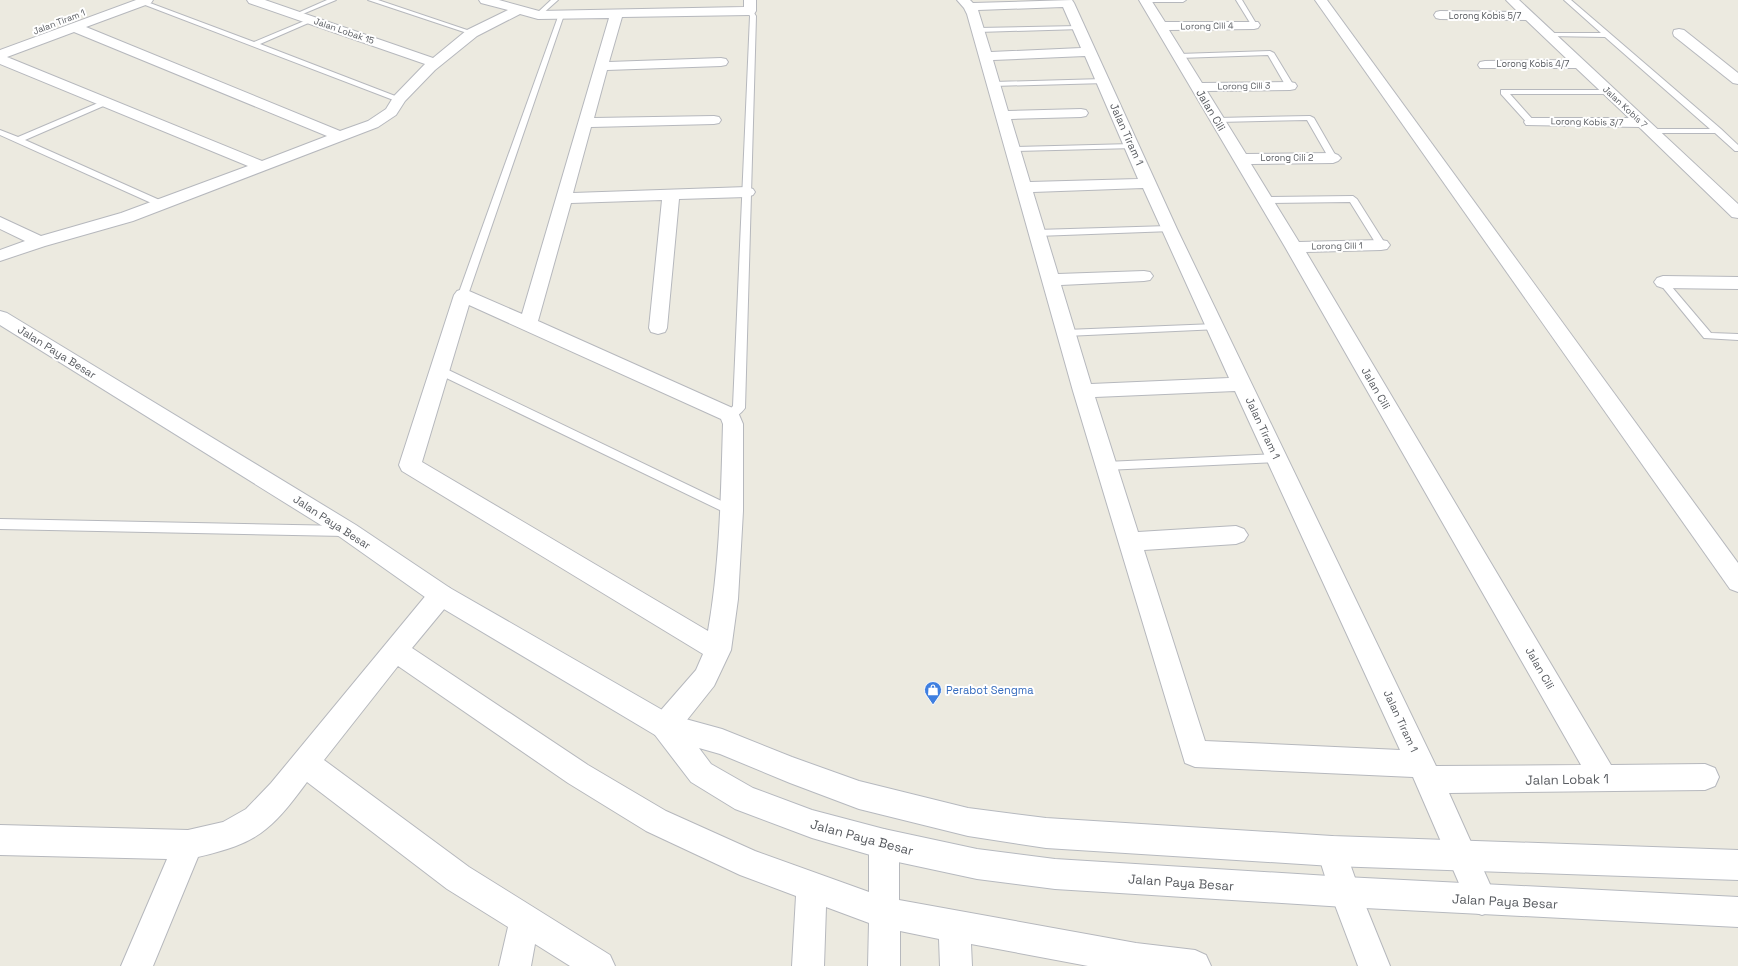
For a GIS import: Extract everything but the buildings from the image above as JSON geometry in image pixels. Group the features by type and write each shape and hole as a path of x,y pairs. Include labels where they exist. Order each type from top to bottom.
{"street":[{"name":"Jalan Tiram 1","path":"0,44 119,0"},
{"name":"Jalan Lobak 15","path":"252,0 434,63"},
{"path":"485,0 538,15 616,15 750,6"},
{"name":"Jalan Cili","path":"1145,0 1294,247 1604,779"},
{"path":"1321,0 1738,582"},
{"name":"Jalan Kobis 7","path":"1512,0 1738,213"},
{"path":"0,55 144,1"},
{"name":"Jalan Tiram 1","path":"1067,2 1169,229 1425,772 1482,900"},
{"path":"1067,2 966,3 978,30 1128,542 1236,536"},
{"path":"0,256 39,242 127,217 373,124 391,112 399,99 434,63 472,33 518,10"},
{"path":"528,324 616,15"},
{"name":"Lorong Kobis 5/7","path":"1440,15 1529,16"},
{"name":"Lorong Cili 4","path":"1161,26 1254,25"},
{"path":"74,27 341,137"},
{"path":"1679,33 1738,80"},
{"path":"985,56 1090,52"},
{"path":"0,59 262,166"},
{"path":"602,66 721,62"},
{"name":"Lorong Kobis 4/7","path":"1485,64 1580,64"},
{"name":"Lorong Cili 3","path":"1197,87 1290,86"},
{"path":"1003,115 1081,113"},
{"path":"585,123 714,120"},
{"name":"Lorong Kobis 3/7","path":"1531,122 1647,127"},
{"name":"Lorong Cili 2","path":"1241,158 1333,158"},
{"path":"1024,187 1148,183"},
{"path":"564,198 747,192"},
{"path":"658,328 671,194"},
{"path":"0,222 39,242"},
{"name":"Lorong Cili 1","path":"1294,247 1381,246"},
{"path":"1050,280 1144,276"},
{"path":"1664,282 1738,283"},
{"path":"664,726 704,678 718,650 726,600 732,512 733,424 730,415 463,295 410,465 718,650"},
{"name":"Jalan Paya Besar","path":"1,318 348,531 441,595 664,726 722,742 790,770 859,795 968,822 1046,833 1332,851 1738,865"},
{"path":"1083,391 1242,384"},
{"name":"Jalan Lobak 1","path":"1128,542 1195,754 1425,772 1604,779 1705,777"},
{"path":"1,841 188,845 228,835 256,819 281,794 395,650 441,595"},
{"path":"395,650 578,774 656,821 751,864 884,913 1136,959 1195,966"},
{"name":"Jalan Paya Besar","path":"664,726 701,773 745,799 812,824 884,844 977,864 1055,874 1482,900 1738,912"},
{"path":"305,763 458,878 599,966"},
{"path":"884,844 884,966"},
{"path":"138,966 188,845"},
{"path":"1332,851 1345,892 1374,966"},
{"path":"808,966 812,887"},
{"path":"514,966 525,920"},
{"path":"954,925 956,966"}],"lane":[{"path":"296,15 333,0"},
{"path":"371,0 472,33"},
{"path":"538,15 555,0"},
{"path":"1145,0 1183,0"},
{"path":"1239,0 1254,25"},
{"path":"1567,0 1738,149"},
{"path":"144,1 399,99"},
{"path":"730,415 739,408 753,16 750,6"},
{"path":"463,295 561,15"},
{"path":"254,44 311,20"},
{"path":"978,30 1079,28"},
{"path":"1550,35 1608,35"},
{"path":"1178,56 1270,53 1290,86"},
{"path":"994,84 1103,81"},
{"path":"1531,122 1504,92 1610,92"},
{"path":"18,140 105,102"},
{"path":"1218,120 1310,118 1333,158"},
{"path":"1647,127 1718,131"},
{"path":"0,132 160,204"},
{"path":"1013,149 1132,146"},
{"path":"1266,200 1353,199 1381,246"},
{"path":"1037,233 1169,229"},
{"path":"1664,282 1708,336 1738,337"},
{"path":"1066,334 1215,327"},
{"path":"440,370 732,512"},
{"path":"1106,466 1277,458"},
{"path":"0,524 348,531"}],"place":[{"name":"Perabot Sengma","path":"933,705"}]}
